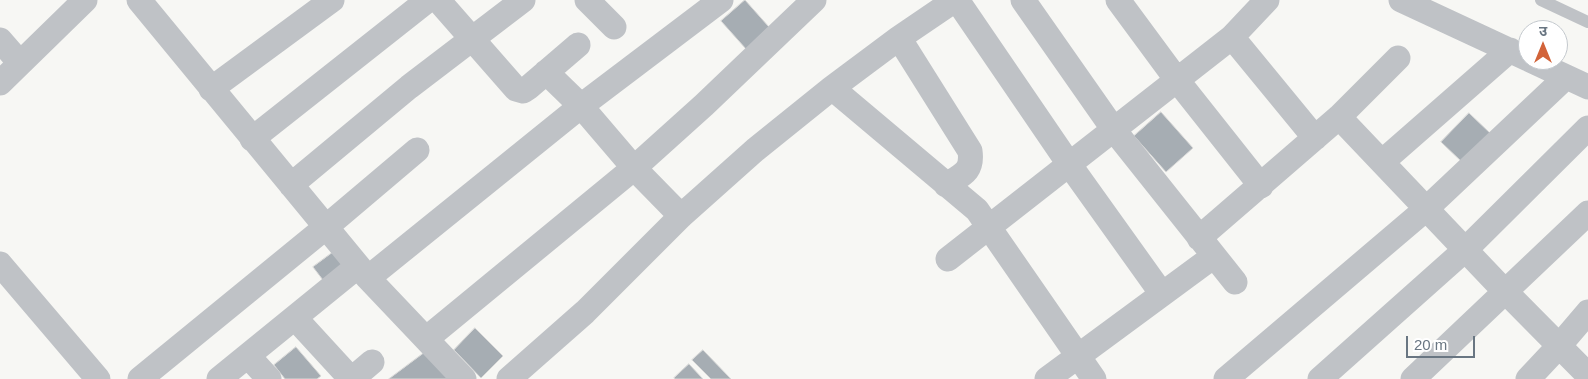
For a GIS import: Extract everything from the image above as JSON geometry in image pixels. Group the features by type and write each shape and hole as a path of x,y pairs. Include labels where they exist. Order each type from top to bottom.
{"street":[{"path":"139,0 363,272 464,379"},
{"path":"212,89 332,0"},
{"path":"252,139 428,0"},
{"path":"438,0 516,89 522,91 578,45"},
{"path":"291,186 408,87 523,0"},
{"path":"587,0 614,27"},
{"path":"219,379 294,318 363,272 721,0"},
{"path":"426,339 634,168 704,105 814,0"},
{"path":"509,379 585,312 681,216 755,150 832,88 899,38 956,0 1069,164 1162,294"},
{"path":"1023,0 1114,130 1235,282"},
{"path":"1118,0 1177,80 1261,186"},
{"path":"948,259 1232,37 1267,0"},
{"path":"1401,0 1518,54"},
{"path":"0,83 20,63 69,5"},
{"path":"1232,37 1315,138"},
{"path":"899,38 970,151 970,167 965,173 946,185"},
{"path":"0,40 20,63"},
{"path":"1047,379 1162,294 1261,186 1339,117 1398,58"},
{"path":"1382,162 1518,60"},
{"path":"1226,379 1577,82 1552,70"},
{"path":"546,72 581,106 634,168 681,216"},
{"path":"832,88 977,210 1094,379"},
{"path":"1339,117 1588,375"},
{"path":"1320,379 1466,249 1588,128"},
{"path":"140,379 417,150"},
{"path":"1413,379 1588,213"},
{"path":"0,264 98,379"},
{"path":"1528,379 1588,312"},
{"path":"294,318 352,379 372,362"},
{"path":"248,356 269,379"}],"lane":[{"path":"1541,0 1588,22"}],"building":[{"path":"745,0 769,27 746,49 721,21"},
{"path":"1161,112 1193,148 1166,172 1134,136"},
{"path":"1469,113 1491,134 1463,163 1441,142"},
{"path":"336,250 349,267 326,284 313,267"},
{"path":"475,328 503,356 481,378 454,350"},
{"path":"296,347 321,376 317,379 285,379 274,365"},
{"path":"428,350 450,379 389,379"},
{"path":"703,350 731,379 711,379 692,360"},
{"path":"689,364 703,379 674,378"}]}
